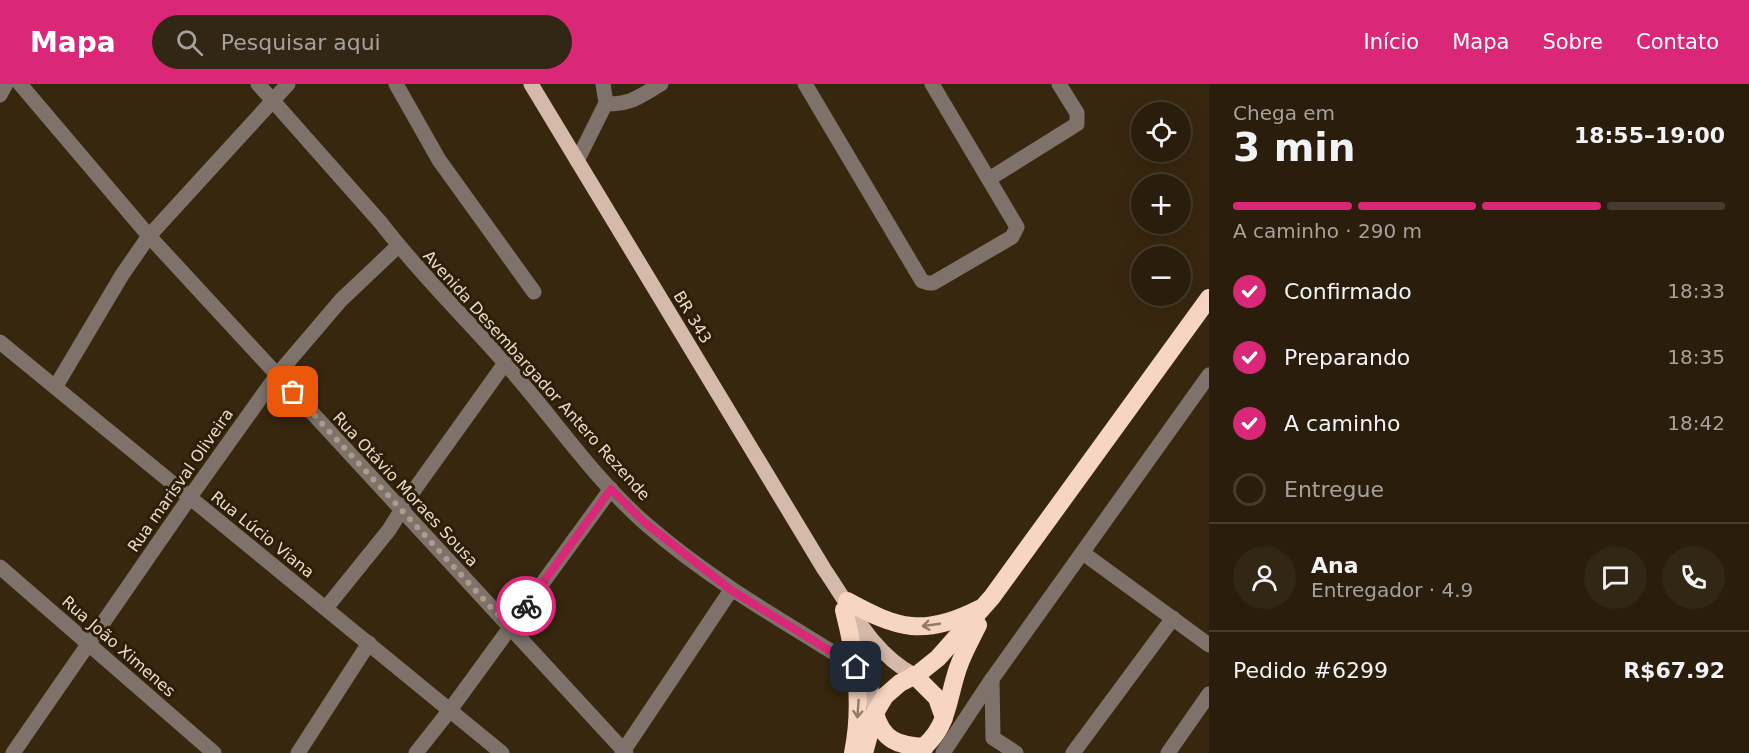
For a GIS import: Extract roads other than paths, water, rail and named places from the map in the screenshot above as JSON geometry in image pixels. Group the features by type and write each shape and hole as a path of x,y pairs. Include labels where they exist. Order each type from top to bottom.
{"highway":[{"path":"864,753 874,713 893,688 938,658 989,601 1209,298"},
{"path":"845,606 887,622 910,627 933,626 951,621 989,601"},
{"path":"874,713 881,731 904,745 920,750 937,734 944,718 958,667 989,601"},
{"path":"845,606 859,697 853,753"},
{"path":"914,675 937,698 944,718"}],"main road":[{"name":"BR 343","path":"531,84 845,606"},
{"path":"845,606 878,648 893,662 914,675"},
{"path":"845,606 868,667 874,713"}],"street":[{"path":"0,95 6,84"},
{"name":"Rua Otávio Moraes Sousa","path":"20,84 148,236 601,724 623,752"},
{"name":"Avenida Desembargador Antero Rezende","path":"258,84 398,246 505,363 611,489 644,522 731,590 856,667"},
{"path":"56,386 148,236 288,84"},
{"path":"396,84 439,160 534,292"},
{"path":"577,161 606,103 603,84"},
{"path":"606,103 623,104 633,101 661,84"},
{"path":"805,84 922,281 933,283 1012,237 1016,224 932,84"},
{"path":"989,180 1077,124 1077,113 1059,84"},
{"name":"Rua marisval Oliveira","path":"14,753 277,375 341,300 398,246"},
{"name":"Rua Lúcio Viana","path":"0,342 502,753"},
{"path":"326,608 402,511 411,493 505,363"},
{"path":"943,753 992,679 1209,375"},
{"path":"416,753 450,710 611,489"},
{"path":"1083,553 1209,645"},
{"name":"Rua João Ximenes","path":"0,567 213,753"},
{"path":"623,752 731,590"},
{"path":"1073,753 1173,618"},
{"path":"298,753 369,643"},
{"path":"992,679 994,746 1016,753"},
{"path":"1168,753 1209,694"}]}
